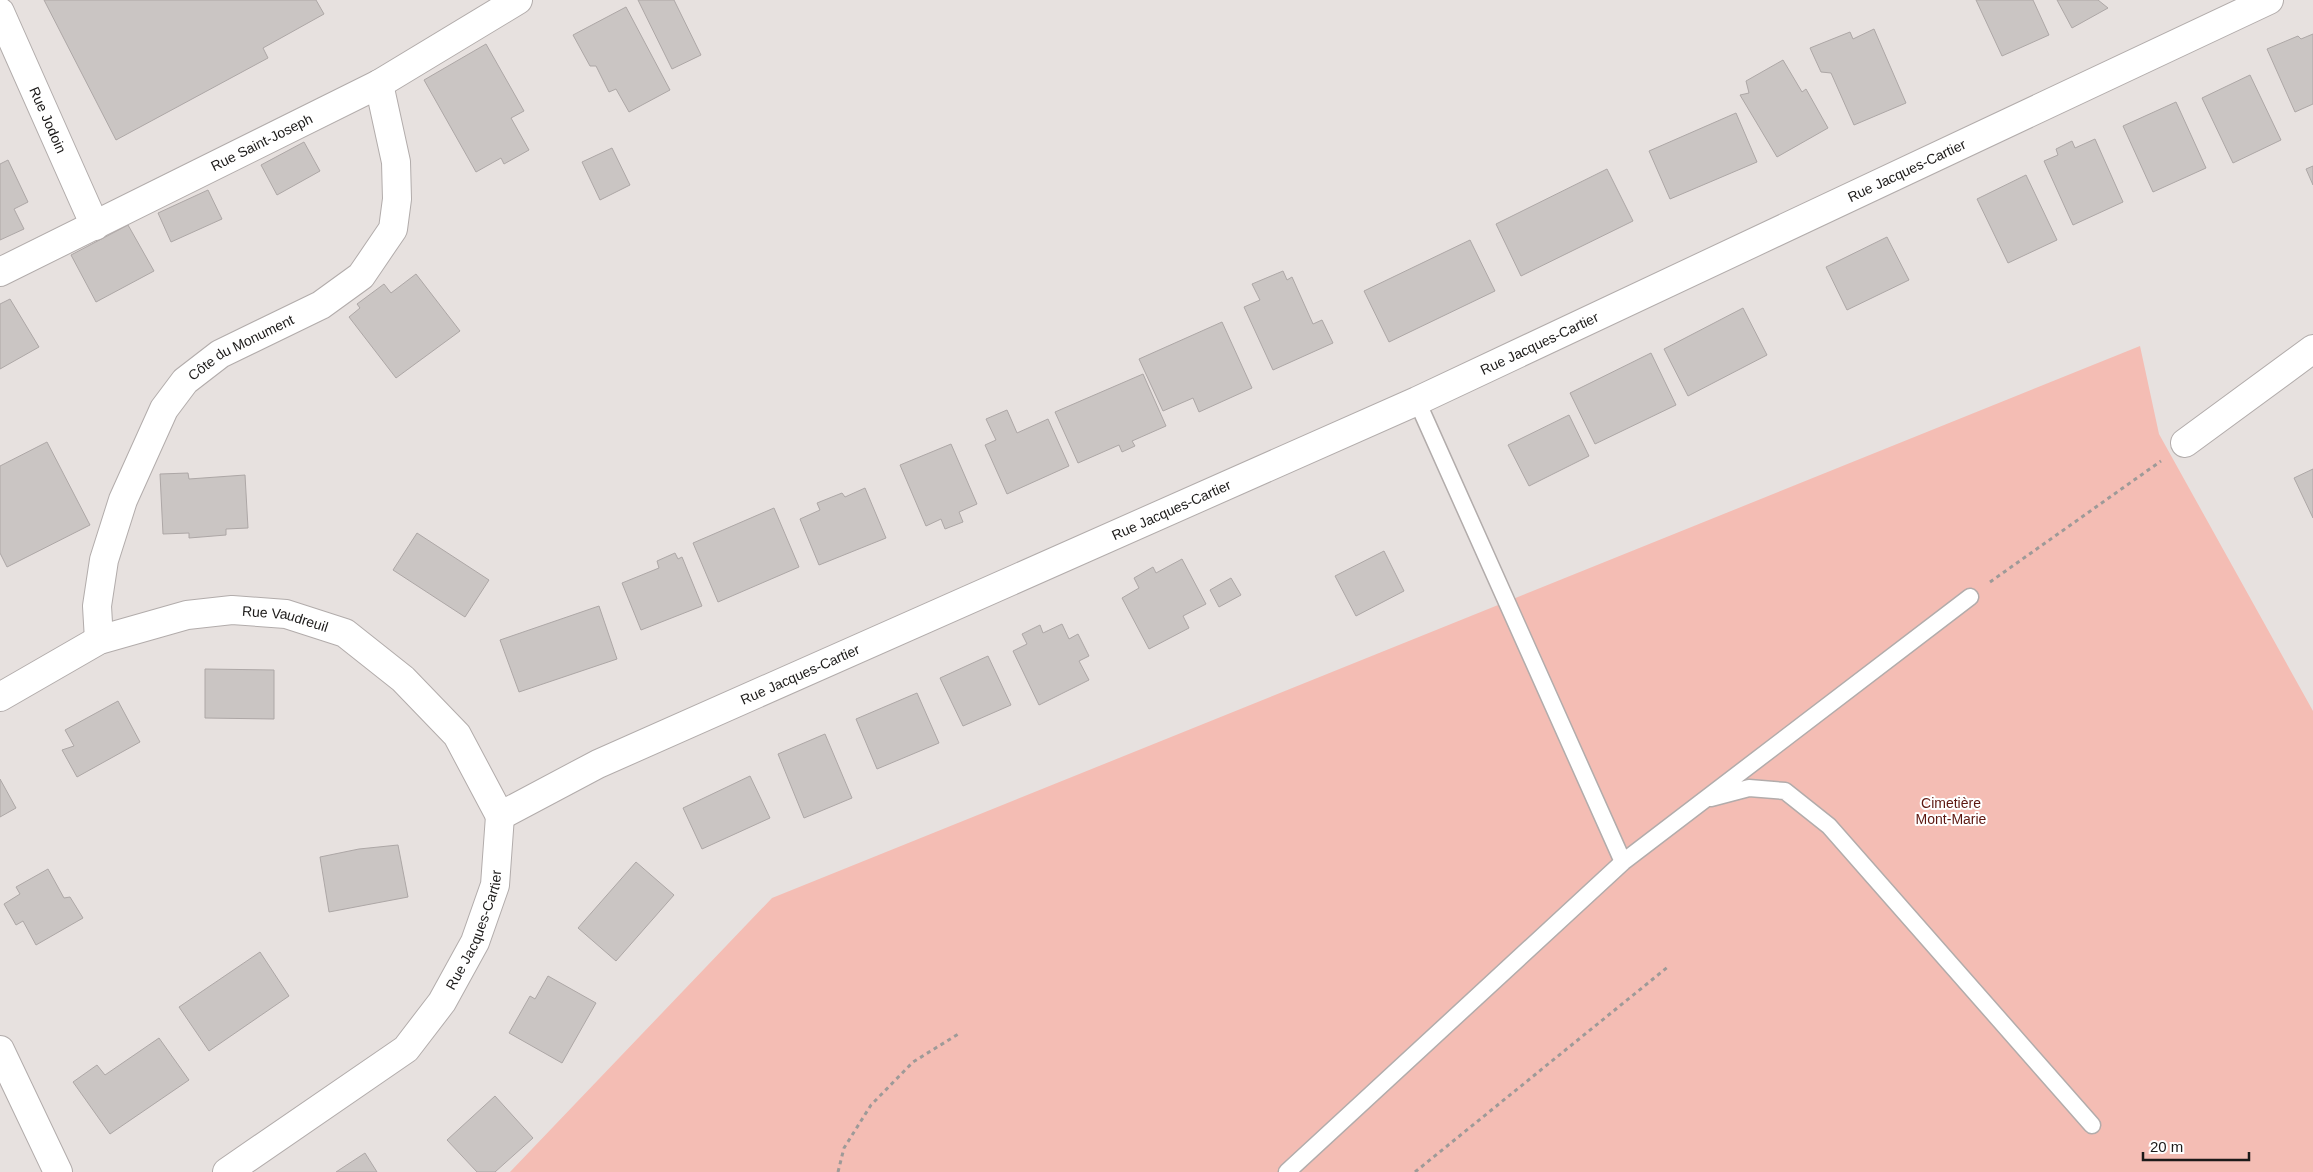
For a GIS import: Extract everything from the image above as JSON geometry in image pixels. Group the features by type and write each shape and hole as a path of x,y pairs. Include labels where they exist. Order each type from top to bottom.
{"street":[{"name":"Rue Saint-Joseph","path":"0,272 379,84 518,0"},
{"name":"Rue Jacques-Cartier","path":"227,1172 406,1049 436,1010 475,942 495,885 500,816 598,764 1417,401 2269,0"},
{"name":"Rue Jodoin","path":"0,12 95,226"},
{"name":"Côte du Monument","path":"99,640 97,606 104,560 123,500 164,409 185,381 220,354 321,305 361,276 393,229 397,200 396,162 379,84"},
{"path":"2185,443 2313,349"},
{"name":"Rue Vaudreuil","path":"0,697 99,640 187,615 232,610 286,614 345,633 404,679 457,735 500,816"},
{"path":"0,1050 58,1172"}],"lane":[{"path":"1417,401 1623,862"},
{"path":"1287,1172 1623,862 1970,596"},
{"path":"1704,800 1749,788 1785,792 1830,826 2092,1125"}],"path":[{"path":"1970,596 2185,443"},
{"path":"1415,1172 1669,966"},
{"path":"838,1172 844,1148 871,1105 913,1062 960,1033"}],"green space":[{"name":"Cimetière Mont-Marie","path":"2140,346 2159,434 2313,711 2313,1172 510,1172 772,898"}],"building":[{"path":"44,0 316,0 324,14 263,48 268,58 116,140"},
{"path":"638,0 674,0 701,55 672,69"},
{"path":"1976,0 2033,0 2049,35 2002,56"},
{"path":"2057,0 2098,0 2108,8 2072,28"},
{"path":"626,7 670,90 629,112 616,89 609,92 596,66 590,66 573,35"},
{"path":"1874,29 1906,103 1854,125 1831,73 1821,72 1810,48 1850,32 1853,39"},
{"path":"2313,34 2313,104 2295,112 2267,49 2298,36 2301,39"},
{"path":"486,44 524,111 511,118 529,150 504,164 501,158 476,172 424,80"},
{"path":"1783,60 1802,92 1806,89 1828,128 1777,157 1740,95 1749,93 1746,81"},
{"path":"2250,75 2281,140 2233,163 2202,98"},
{"path":"2176,102 2206,168 2153,192 2123,126"},
{"path":"1736,113 1757,162 1670,199 1649,151"},
{"path":"2095,139 2123,202 2073,225 2044,161 2058,155 2056,149 2072,141 2075,148"},
{"path":"304,142 320,171 277,195 261,165"},
{"path":"612,148 630,185 600,200 582,162"},
{"path":"8,160 28,202 14,209 24,229 0,240 0,164"},
{"path":"2313,166 2313,185 2306,169"},
{"path":"1607,169 1633,221 1521,276 1496,224"},
{"path":"2026,175 2057,240 2008,263 1977,199"},
{"path":"208,190 222,219 171,242 158,213"},
{"path":"128,225 154,271 96,302 71,255"},
{"path":"1887,237 1909,280 1847,310 1826,267"},
{"path":"1470,240 1495,291 1389,342 1364,291"},
{"path":"1283,271 1287,280 1292,277 1313,324 1322,320 1333,343 1273,370 1244,307 1260,300 1252,284"},
{"path":"416,274 460,331 396,378 349,317 360,308 357,304 384,284 391,293"},
{"path":"10,299 39,347 0,369 0,304"},
{"path":"1743,308 1767,355 1688,396 1664,349"},
{"path":"1222,322 1252,388 1199,412 1193,398 1163,411 1139,359"},
{"path":"1651,353 1676,405 1595,444 1570,393"},
{"path":"1143,374 1166,426 1132,441 1135,446 1122,452 1119,445 1078,463 1055,412"},
{"path":"1007,410 1017,433 1048,419 1069,466 1007,494 985,445 996,440 986,419"},
{"path":"1569,415 1589,456 1529,486 1508,445"},
{"path":"47,442 90,525 7,567 0,553 0,466"},
{"path":"951,444 977,504 959,512 963,522 945,529 941,519 926,526 900,465"},
{"path":"2313,469 2313,518 2294,478"},
{"path":"188,473 189,479 245,475 248,528 226,529 226,535 189,538 189,533 163,534 160,474"},
{"path":"865,488 886,538 819,565 800,519 820,510 817,503 842,493 845,497"},
{"path":"774,508 799,567 718,602 693,543"},
{"path":"417,533 489,580 465,617 393,570"},
{"path":"1384,551 1404,591 1356,616 1335,576"},
{"path":"675,553 678,559 682,557 702,606 641,630 622,583 659,568 657,561"},
{"path":"1182,559 1206,604 1183,616 1189,628 1149,649 1122,598 1139,588 1134,578 1153,567 1156,573"},
{"path":"1231,578 1241,595 1219,607 1210,590"},
{"path":"599,606 617,659 519,692 500,640"},
{"path":"1062,624 1069,639 1078,634 1089,656 1079,661 1089,680 1039,705 1013,651 1027,644 1022,634 1040,625 1043,633"},
{"path":"988,656 1011,705 963,726 940,678"},
{"path":"205,669 274,670 274,719 205,718"},
{"path":"917,693 939,743 877,769 856,719"},
{"path":"118,701 140,742 77,777 62,750 74,746 65,730"},
{"path":"825,734 852,798 804,818 778,754"},
{"path":"750,776 770,818 702,849 683,808"},
{"path":"0,779 16,808 0,817"},
{"path":"398,845 408,897 329,912 320,857 359,849"},
{"path":"636,862 674,895 616,961 578,928"},
{"path":"48,869 64,898 70,897 83,918 36,945 23,921 16,925 4,904 20,894 16,887"},
{"path":"260,952 289,996 209,1051 179,1007"},
{"path":"548,976 596,1003 562,1063 509,1033 530,996 535,999"},
{"path":"159,1038 189,1080 110,1134 73,1082 97,1065 105,1075"},
{"path":"495,1096 533,1138 495,1172 477,1172 447,1140"},
{"path":"365,1153 377,1172 336,1172"}]}
